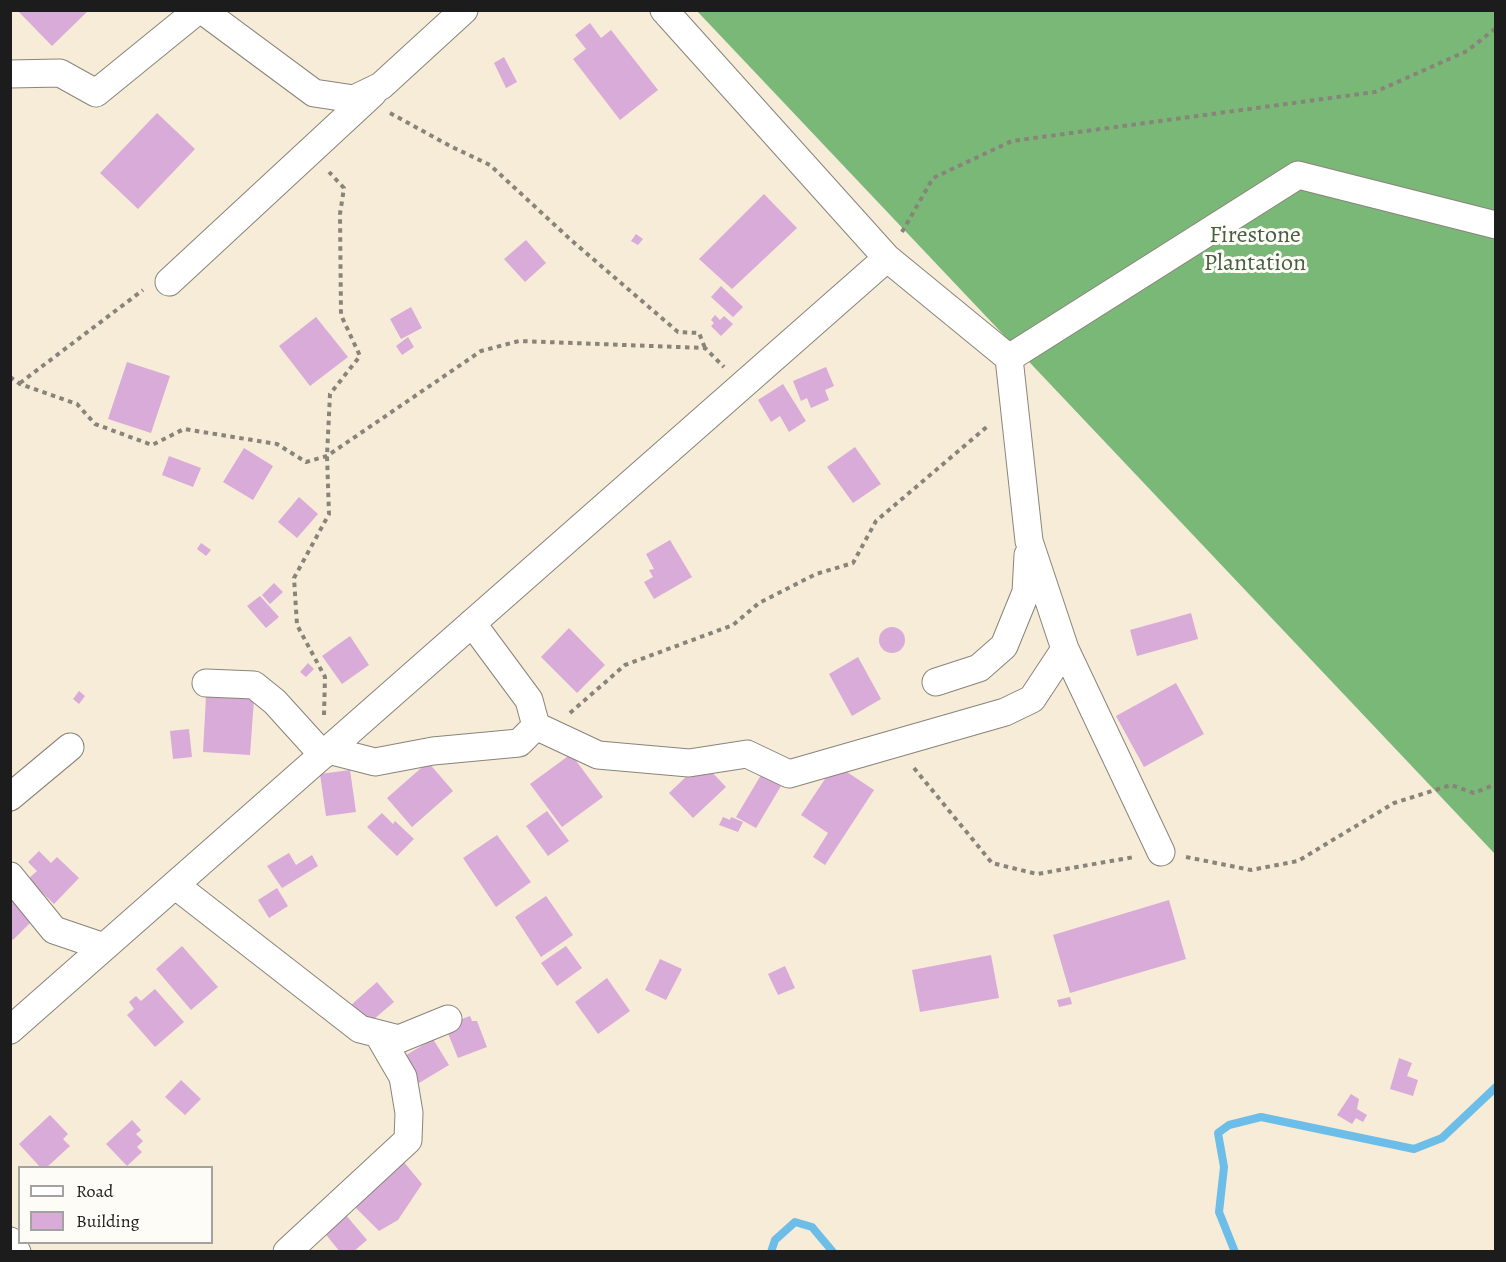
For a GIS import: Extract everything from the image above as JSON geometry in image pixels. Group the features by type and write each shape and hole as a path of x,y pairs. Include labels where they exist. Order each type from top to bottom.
{"street":[{"path":"10,74 60,72 96,93 200,10 314,93 354,99 381,86"},
{"path":"169,282 464,10"},
{"path":"664,10 887,258 1010,358 1029,542 1026,592 1004,646 979,668 936,682"},
{"path":"1010,358 1298,175 1496,225"},
{"path":"10,1030 887,258"},
{"path":"1029,542 1065,649 1161,852"},
{"path":"472,623 528,700 542,729 598,755 689,763 747,754 789,774 1005,712 1032,699 1065,649"},
{"path":"206,683 254,685 275,702 325,753 375,762 433,751 519,743 542,729"},
{"path":"10,797 70,747"},
{"path":"10,876 54,930 104,947"},
{"path":"175,885 360,1029 399,1039 448,1019"},
{"path":"286,1251 408,1140 410,1113 403,1077 378,1034"},
{"path":"10,1241 17,1251"}],"path":[{"path":"887,258 933,178 1012,141 1375,92 1467,51 1496,28"},
{"path":"357,108 390,112 450,146 490,165 571,240 678,332 699,333 705,348 742,386"},
{"path":"309,153 344,188 340,214 341,315 360,356 330,394 327,456 329,514 294,578 297,625 325,677 325,753"},
{"path":"20,384 146,287 169,282"},
{"path":"10,376 20,384 77,404 95,424 152,446 184,429 277,444 306,462 327,456 481,351 519,341 705,348"},
{"path":"542,729 625,665 733,625 759,603 816,574 853,562 876,521 1014,403"}],"green space":[{"name":"Firestone Plantation","path":"697,11 1495,11 1495,854"}],"building":[{"path":"17,10 89,10 52,46"},
{"path":"590,23 601,38 611,30 658,90 620,120 573,59 586,49 575,35"},
{"path":"504,57 517,82 506,88 494,63"},
{"path":"157,113 195,149 138,209 100,173"},
{"path":"764,194 797,228 732,289 699,259"},
{"path":"636,234 643,239 638,245 631,241"},
{"path":"526,240 546,263 525,282 504,259"},
{"path":"721,286 743,307 733,317 711,297"},
{"path":"411,307 422,328 401,339 390,319"},
{"path":"715,315 720,320 724,316 733,324 721,336 711,326 714,323 711,320"},
{"path":"316,317 348,357 310,386 279,346"},
{"path":"408,337 414,347 402,355 396,346"},
{"path":"127,362 170,376 151,433 108,419"},
{"path":"826,367 834,386 825,390 829,400 811,408 807,398 801,401 793,381"},
{"path":"783,384 806,421 789,432 780,416 771,422 758,400"},
{"path":"855,447 881,484 853,503 827,467"},
{"path":"244,448 273,466 253,500 223,482"},
{"path":"169,456 201,468 193,487 162,475"},
{"path":"299,497 318,514 297,538 278,522"},
{"path":"670,540 692,577 654,599 644,582 653,577 649,570 654,569 646,554"},
{"path":"201,543 211,550 206,556 197,549"},
{"path":"274,583 283,592 270,604 262,595"},
{"path":"260,596 279,617 266,628 247,606"},
{"path":"1191,613 1198,639 1137,656 1130,630"},
{"path":"892,627 901,631 905,640 901,649 892,653 883,649 879,640 883,631"},
{"path":"569,628 605,665 577,693 541,657"},
{"path":"350,636 369,665 342,684 322,656"},
{"path":"858,657 881,699 852,716 829,674"},
{"path":"308,663 314,669 306,677 300,672"},
{"path":"1176,683 1204,734 1144,767 1116,716"},
{"path":"79,691 85,696 79,704 73,699"},
{"path":"206,696 254,699 250,755 203,752"},
{"path":"189,729 192,757 173,759 170,731"},
{"path":"571,754 603,797 562,827 530,784"},
{"path":"428,762 453,791 412,827 387,798"},
{"path":"835,764 874,790 825,865 813,857 828,833 801,815"},
{"path":"705,765 726,787 693,818 669,793 687,776 690,778"},
{"path":"350,770 356,812 326,816 320,774"},
{"path":"761,775 781,786 756,828 736,817"},
{"path":"547,811 569,841 548,856 526,826"},
{"path":"382,813 393,824 395,821 414,839 397,856 367,827"},
{"path":"723,817 730,820 731,817 743,822 738,832 719,825"},
{"path":"497,835 531,882 496,907 463,858"},
{"path":"39,851 51,863 57,857 79,878 54,904 28,879 37,871 28,862"},
{"path":"289,853 296,865 312,855 318,866 282,888 267,866"},
{"path":"10,885 38,915 13,940 10,937"},
{"path":"277,888 288,906 269,918 258,900"},
{"path":"546,896 573,935 541,957 515,917"},
{"path":"1169,900 1186,959 1070,993 1053,935"},
{"path":"182,946 218,987 191,1010 156,969"},
{"path":"566,946 582,968 557,986 541,963"},
{"path":"991,955 999,998 920,1012 912,970"},
{"path":"660,959 682,969 666,1000 645,990"},
{"path":"785,966 795,988 778,995 768,974"},
{"path":"607,978 630,1011 598,1034 575,1002"},
{"path":"377,982 394,1002 367,1025 351,1005"},
{"path":"155,989 184,1022 155,1047 127,1015 134,1009 129,1002 136,996 141,1001"},
{"path":"1070,997 1072,1004 1059,1007 1057,1000"},
{"path":"470,1016 472,1021 477,1021 487,1047 458,1058 447,1031 449,1024"},
{"path":"433,1039 449,1065 419,1083 403,1057"},
{"path":"1399,1058 1412,1063 1407,1076 1418,1080 1413,1096 1390,1089"},
{"path":"181,1080 201,1099 185,1115 165,1097"},
{"path":"1351,1094 1359,1099 1357,1109 1367,1115 1363,1122 1356,1118 1352,1124 1337,1115"},
{"path":"50,1115 68,1134 63,1139 70,1146 48,1166 39,1166 19,1144"},
{"path":"132,1120 141,1130 136,1134 143,1141 137,1147 142,1152 127,1166 106,1144"},
{"path":"403,1161 422,1184 398,1220 379,1231 352,1204"},
{"path":"345,1214 367,1240 353,1252 340,1252 324,1232"}],"waterway":[{"path":"1235,1252 1219,1212 1224,1167 1218,1133 1229,1125 1261,1117 1414,1149 1442,1138 1496,1087"},
{"path":"771,1252 775,1240 795,1222 812,1227 833,1252"}]}
